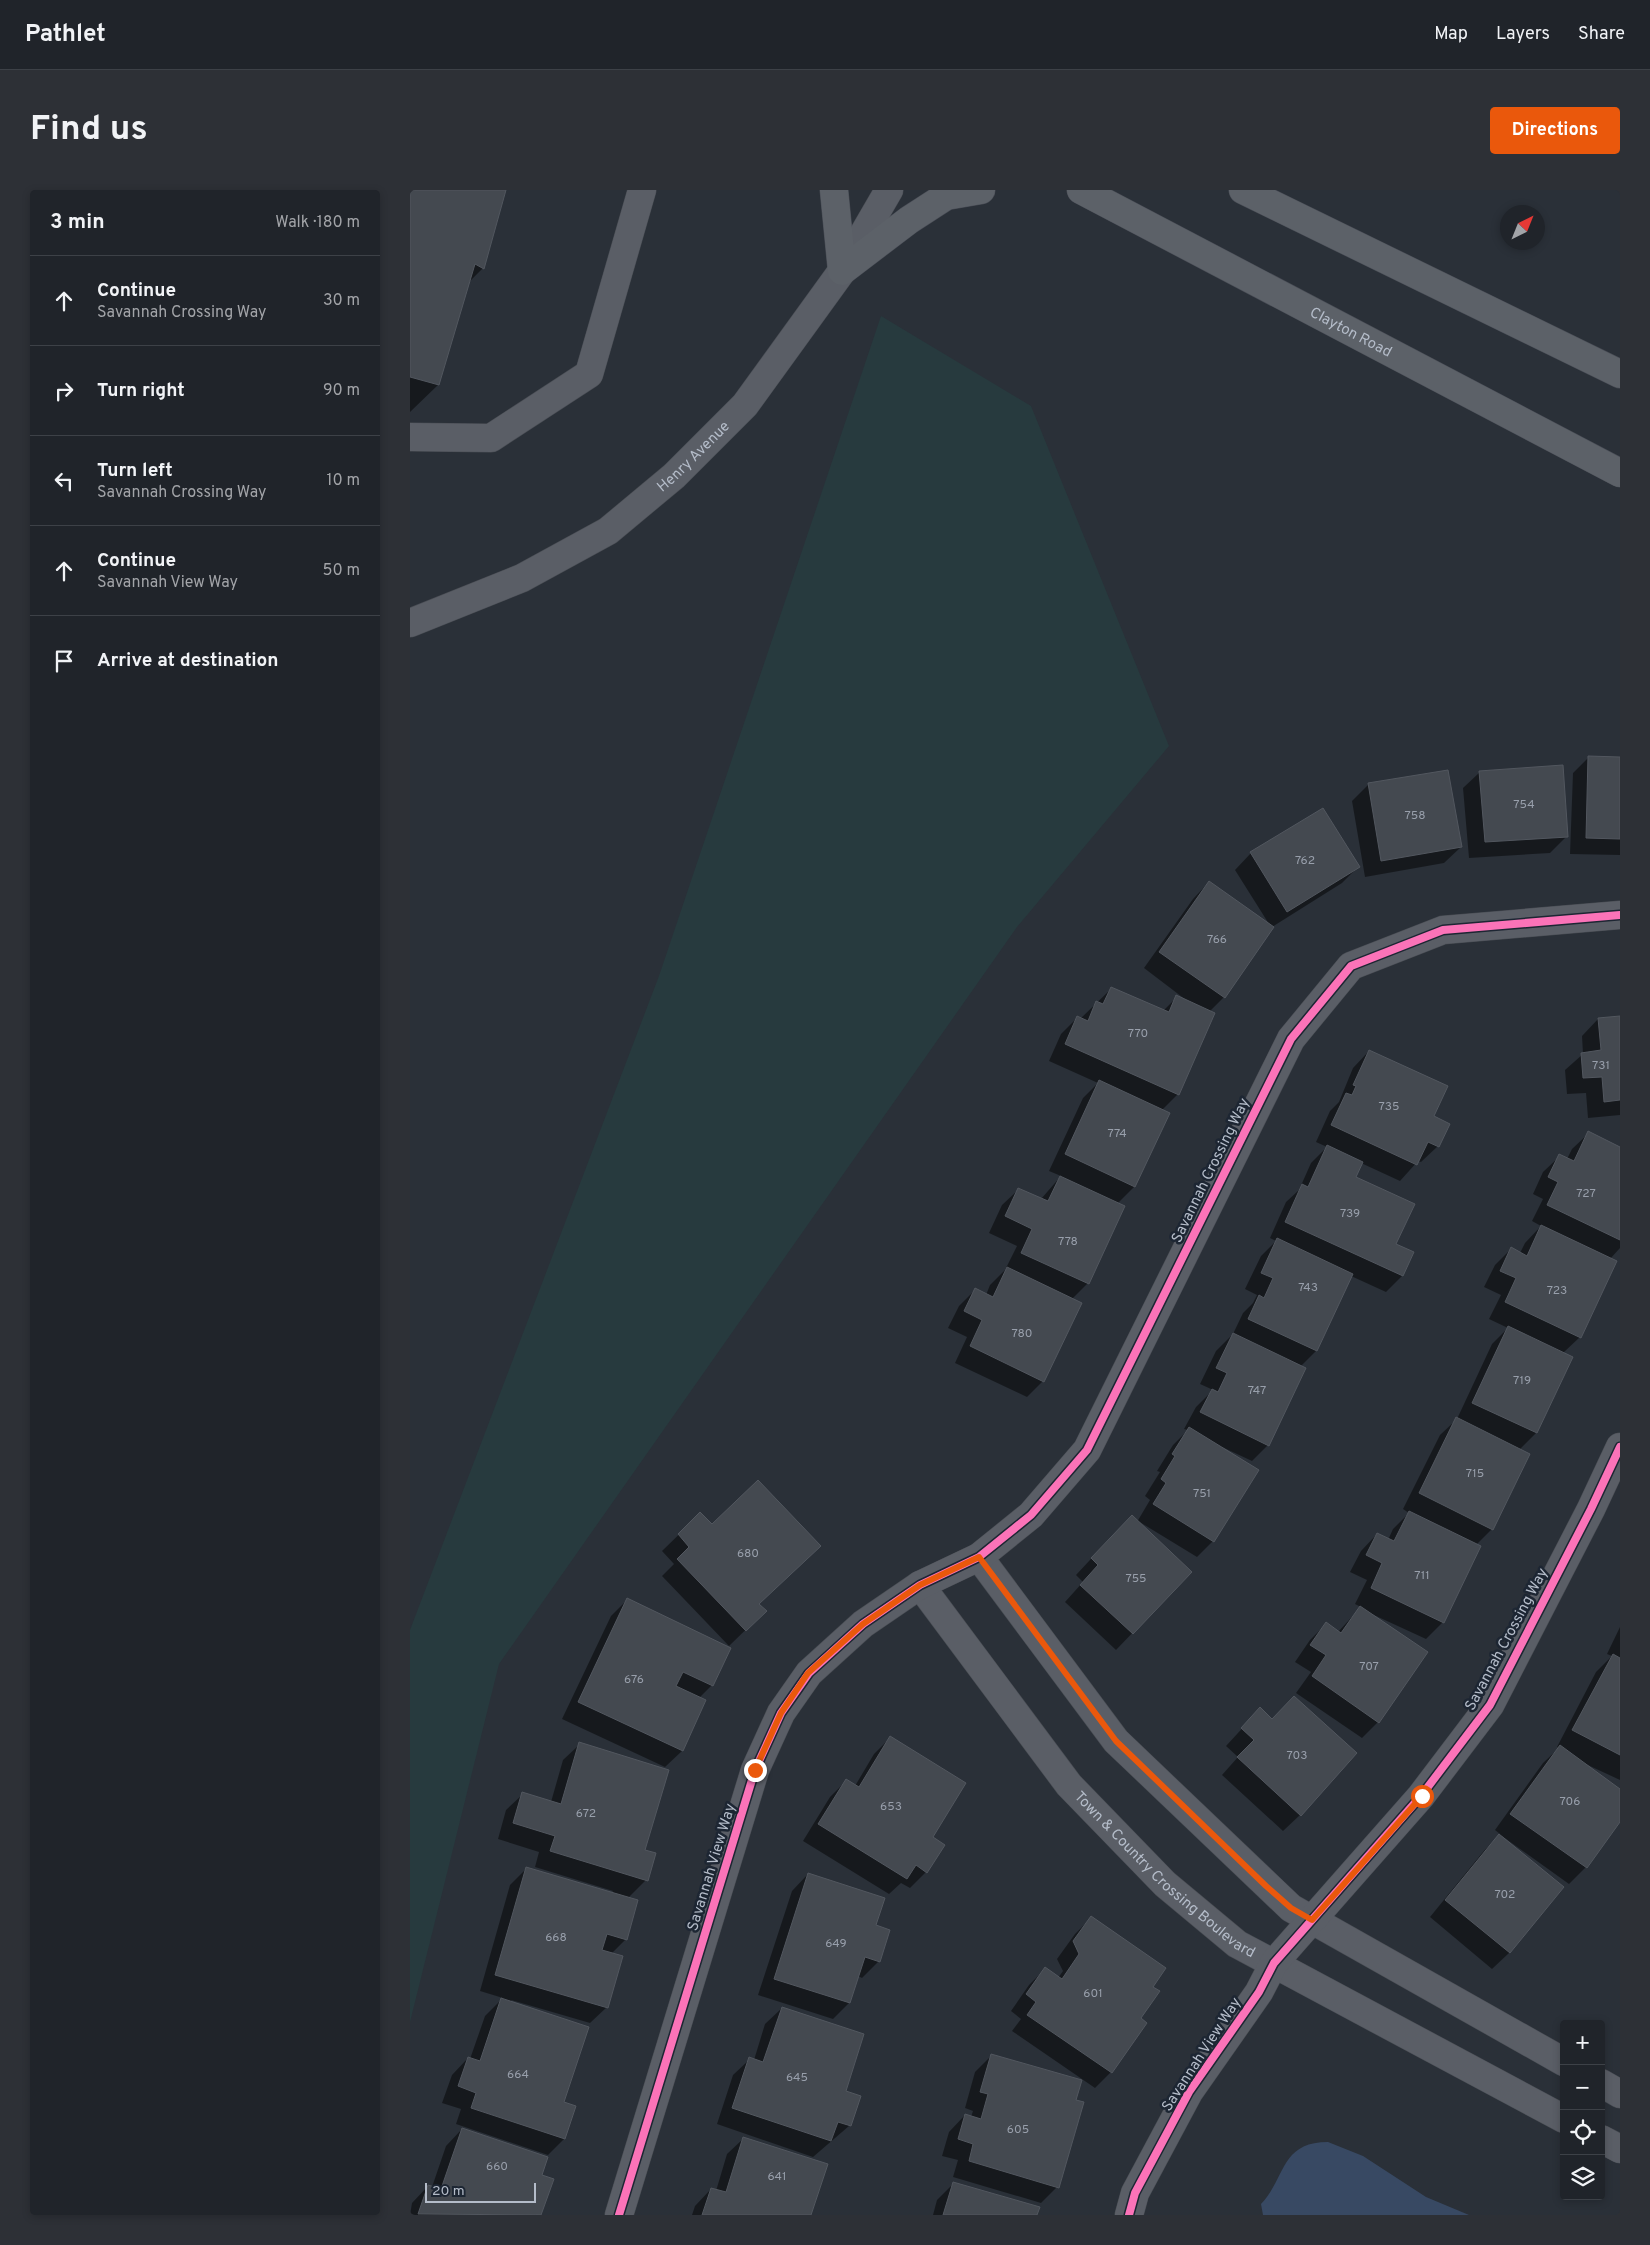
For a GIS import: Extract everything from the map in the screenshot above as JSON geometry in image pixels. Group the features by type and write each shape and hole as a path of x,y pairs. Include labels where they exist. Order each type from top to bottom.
{"main road":[{"path":"834,190 842,271"},
{"path":"842,271 910,220 946,196 981,190"},
{"name":"Clayton Road","path":"1081,190 1620,474"},
{"path":"1244,190 1620,374"}],"street":[{"path":"410,437 490,438 589,374 642,190"},
{"name":"Henry Avenue","path":"410,623 522,578 608,531 674,476 745,405 842,271 889,190"},
{"name":"Savannah Crossing Way","path":"920,1585 979,1557 1031,1516 1087,1450 1291,1039 1351,966 1443,930 1620,915"},
{"name":"Savannah Crossing Way","path":"1274,1964 1422,1796 1490,1705 1620,1447"},
{"path":"979,1557 1116,1741 1291,1908 1560,2060"},
{"name":"Town & Country Crossing Boulevard","path":"920,1585 1069,1785 1164,1884 1238,1944 1560,2117"},
{"name":"Savannah View Way","path":"619,2215 755,1770 781,1713 808,1673 863,1624 920,1585"},
{"name":"Savannah View Way","path":"1129,2215 1135,2192 1189,2092 1259,1992 1274,1964"},
{"path":"1605,2085 1620,2094"}],"green space":[{"path":"881,316 1031,406 1169,746 1017,927 499,1664 410,2022 410,1630 659,976"}],"water":[{"path":"1328,2142 1363,2156 1426,2197 1469,2215 1263,2215 1261,2204 1292,2155 1301,2148 1312,2144"}],"building":[{"path":"410,190 506,190 484,269 475,264 439,385 410,377"},
{"path":"1588,756 1620,757 1620,839 1586,838"},
{"path":"1563,765 1568,837 1485,842 1479,771"},
{"path":"1448,770 1462,847 1381,861 1368,783"},
{"path":"1323,808 1360,867 1287,912 1250,852"},
{"path":"1209,881 1274,927 1225,998 1159,952"},
{"path":"1111,987 1169,1012 1176,995 1215,1013 1179,1095 1065,1044 1077,1016 1088,1021 1096,1001 1103,1004"},
{"path":"1620,1016 1620,1100 1604,1102 1602,1077 1583,1078 1581,1053 1601,1050 1598,1018"},
{"path":"1369,1050 1448,1086 1434,1116 1450,1124 1439,1147 1428,1142 1417,1165 1331,1125 1346,1093 1352,1095 1356,1086 1353,1085"},
{"path":"1099,1080 1170,1113 1135,1187 1065,1154"},
{"path":"1588,1131 1620,1147 1620,1240 1547,1205 1558,1182 1548,1177 1559,1154 1574,1161"},
{"path":"1327,1145 1363,1162 1356,1177 1415,1204 1396,1244 1414,1252 1403,1276 1285,1222 1302,1184 1308,1187"},
{"path":"1060,1176 1125,1206 1089,1284 1021,1253 1032,1229 1005,1216 1018,1188 1048,1201"},
{"path":"1541,1225 1617,1261 1581,1338 1505,1302 1516,1278 1500,1271 1511,1247 1527,1256"},
{"path":"1277,1238 1353,1274 1317,1351 1248,1319 1259,1295 1264,1298 1273,1278 1261,1273"},
{"path":"1007,1267 1082,1303 1044,1382 970,1346 982,1320 964,1311 975,1288 993,1297"},
{"path":"1508,1326 1573,1357 1537,1433 1472,1403"},
{"path":"1233,1333 1306,1368 1269,1446 1200,1412 1212,1389 1218,1392 1227,1373 1216,1368"},
{"path":"1456,1417 1530,1454 1493,1530 1419,1493"},
{"path":"1189,1427 1259,1470 1214,1542 1153,1504 1166,1483 1161,1479 1175,1456 1172,1454"},
{"path":"758,1480 821,1546 759,1604 767,1611 746,1631 677,1559 689,1547 678,1534 700,1512 712,1524"},
{"path":"1409,1511 1481,1546 1444,1623 1371,1588 1382,1563 1366,1555 1377,1533 1394,1541"},
{"path":"1132,1515 1192,1572 1133,1634 1080,1585 1098,1565 1091,1558"},
{"path":"627,1598 731,1648 713,1686 683,1672 676,1686 706,1700 683,1751 578,1702"},
{"path":"1360,1606 1428,1652 1379,1723 1312,1676 1326,1655 1310,1645 1326,1622 1341,1633"},
{"path":"1613,1654 1620,1658 1620,1755 1572,1730"},
{"path":"1294,1696 1357,1753 1301,1816 1237,1757 1254,1740 1241,1728 1260,1707 1272,1719"},
{"path":"890,1736 966,1783 933,1837 945,1845 927,1873 916,1865 907,1879 818,1824 846,1779 859,1787"},
{"path":"579,1742 669,1770 645,1850 656,1853 648,1881 550,1851 555,1836 513,1823 522,1792 561,1804"},
{"path":"1560,1745 1620,1789 1620,1822 1587,1868 1510,1814"},
{"path":"1499,1834 1564,1887 1510,1953 1445,1900"},
{"path":"526,1867 638,1900 627,1940 607,1934 602,1950 623,1956 608,2008 495,1975"},
{"path":"808,1873 885,1898 876,1925 890,1930 880,1962 865,1957 850,2003 774,1979"},
{"path":"1091,1916 1166,1968 1153,1987 1160,1991 1141,2018 1147,2023 1112,2073 1027,2015 1036,2002 1026,1994 1045,1967 1062,1979 1079,1954 1073,1941"},
{"path":"501,1998 589,2027 564,2102 576,2106 565,2139 471,2108 476,2093 458,2086 468,2057 480,2061"},
{"path":"782,2007 864,2034 846,2091 861,2096 851,2126 838,2122 831,2141 732,2108 749,2057 763,2062"},
{"path":"991,2054 1082,2080 1076,2100 1084,2102 1059,2188 969,2161 973,2144 958,2139 965,2114 981,2119 988,2094 980,2092"},
{"path":"462,2128 548,2157 542,2175 554,2179 541,2215 418,2214 428,2185 441,2189"},
{"path":"743,2137 828,2164 811,2215 702,2215 711,2188 726,2192"},
{"path":"953,2182 1040,2207 1037,2215 943,2215"}],"cycle path":[{"path":"619,2215 755,1770 781,1713 809,1673 863,1624 920,1585 979,1557 1031,1515 1087,1450 1291,1039 1351,966 1443,930 1620,915"},
{"path":"1129,2215 1135,2193 1189,2092 1259,1992 1274,1963 1421,1796 1490,1705 1591,1509 1620,1447"}],"route":[{"path":"755,1770 781,1713 808,1673 863,1624 920,1585 979,1557 1116,1741 1266,1886 1291,1908 1312,1920 1422,1796"}]}
